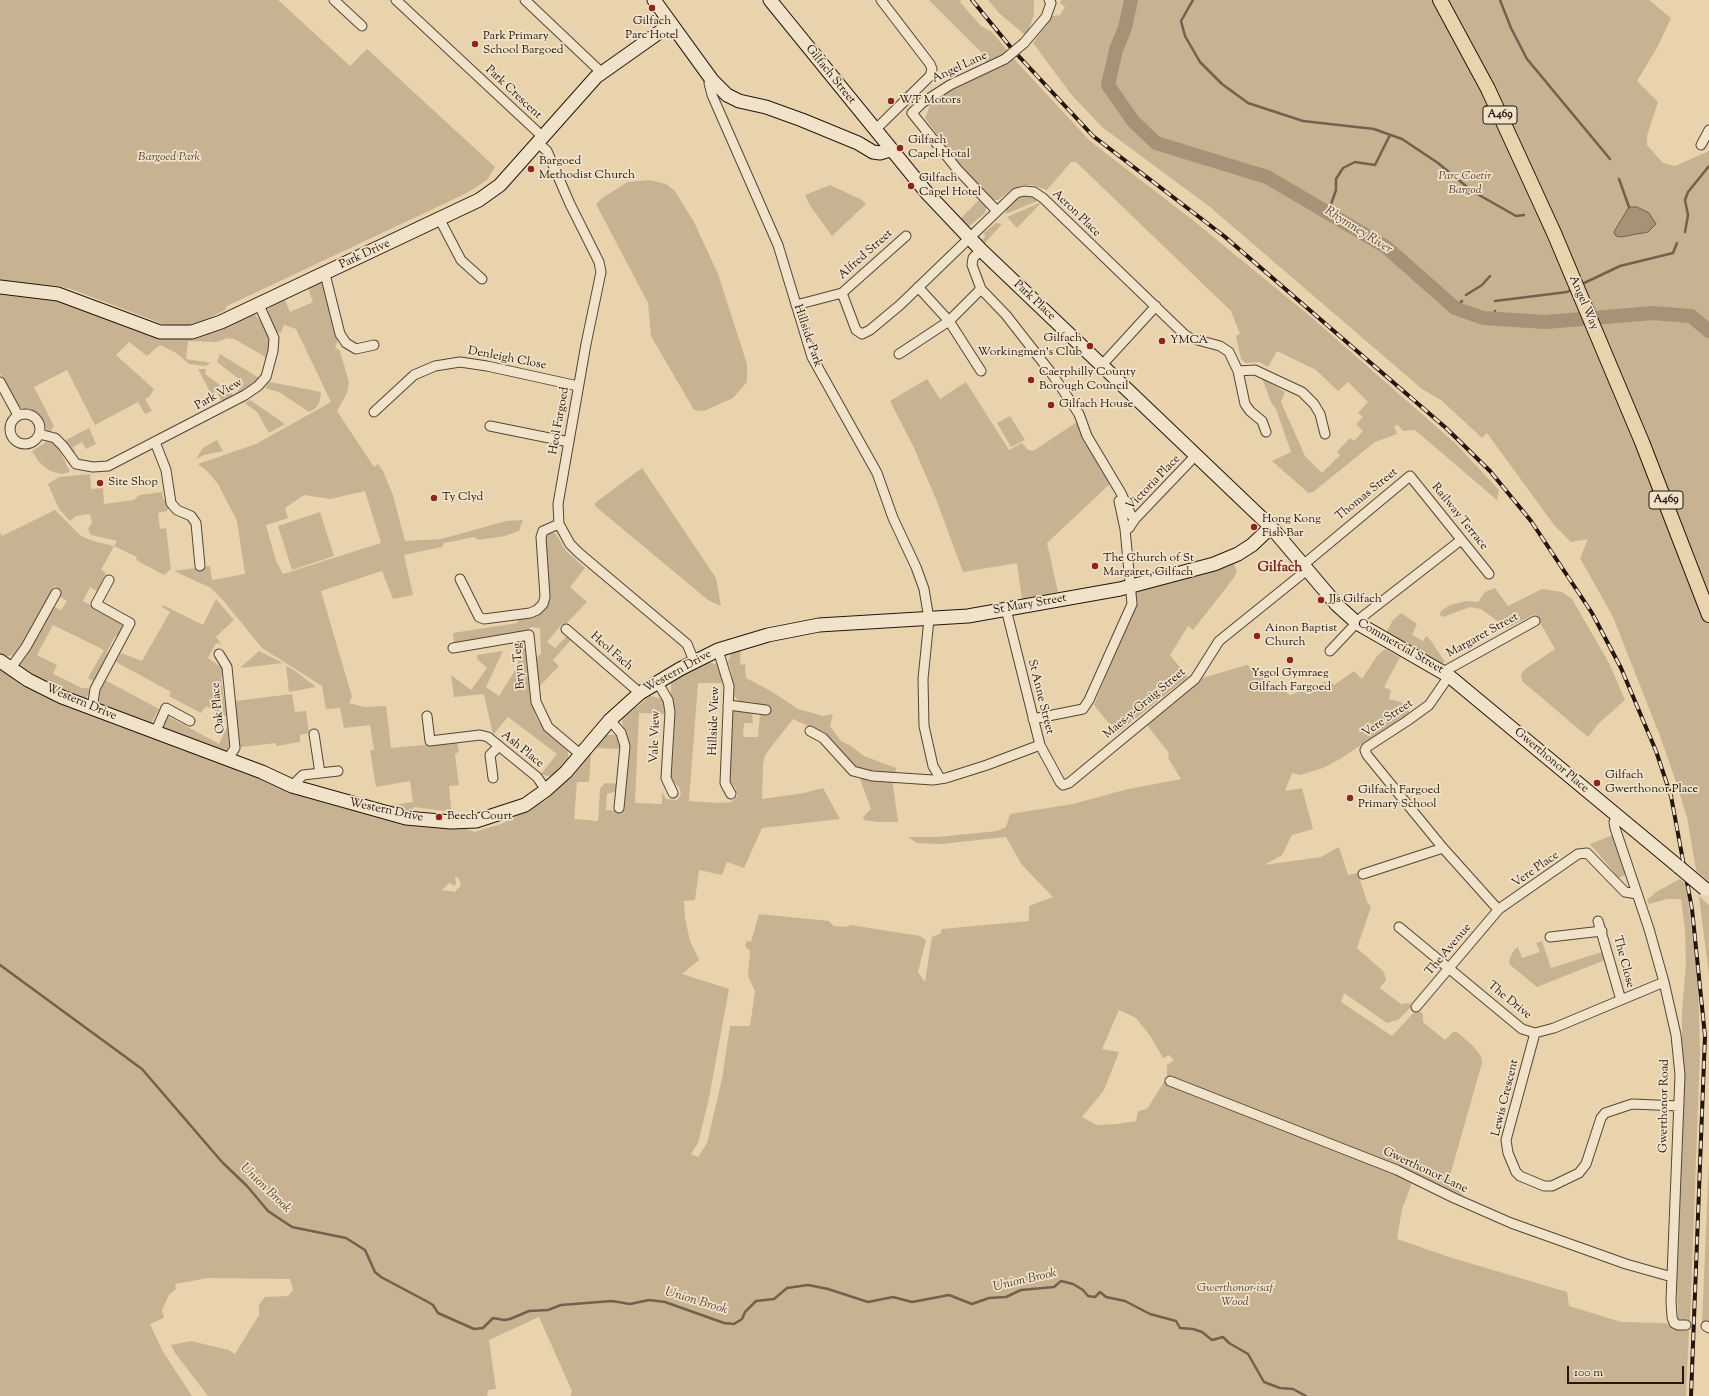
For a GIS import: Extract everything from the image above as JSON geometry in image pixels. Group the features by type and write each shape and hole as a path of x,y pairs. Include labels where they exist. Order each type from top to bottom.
{"main road":[{"name":"Angel Way","path":"1440,0 1488,90 1554,233 1645,449 1709,615"}],"street":[{"path":"334,0 362,26"},
{"name":"Park Crescent","path":"396,0 541,141"},
{"path":"525,0 602,73"},
{"path":"654,0 712,80 727,95 739,101 766,107 802,120 858,143 873,152 880,154 890,150"},
{"name":"Gilfach Street","path":"770,0 890,150"},
{"path":"858,143 866,140 930,76 932,69 930,64 881,0"},
{"name":"Angel Lane","path":"997,211 957,169 912,113 922,103 961,78 1005,59 1024,43 1046,17 1051,3 1049,0"},
{"name":"Park Drive","path":"0,287 58,294 160,332 192,332 259,305 440,220 479,200 500,186 602,73 671,24"},
{"name":"Hillside Park","path":"712,80 709,84 712,95 778,245 812,357 877,472 891,512 916,567 924,589 929,620 923,679 924,726 933,766 940,778"},
{"path":"1701,145 1709,130"},
{"name":"Heol Fargoed","path":"541,141 599,262 601,272 578,386 558,504 559,524 570,544 687,644 694,661"},
{"name":"Park Place","path":"890,150 927,193 981,250 1272,527 1305,568"},
{"name":"Aeron Place","path":"842,293 856,330 862,334 876,325 918,287 1016,193 1024,191 1034,192 1043,198 1190,338 1220,346 1229,352 1238,371 1245,404 1250,411 1259,416 1266,432"},
{"path":"440,220 461,260 482,279"},
{"name":"Alfred Street","path":"796,305 842,293 906,236"},
{"path":"981,250 973,258 972,265 981,289 1006,315 1052,374 1078,414 1087,436 1121,493 1131,515 1135,519"},
{"path":"324,274 340,334 346,342 356,349 374,345"},
{"path":"918,287 949,321 981,371"},
{"path":"899,354 949,321 981,289"},
{"name":"Park View","path":"39,434 55,438 76,464 93,467 108,466 245,395 258,386 266,377 271,365 274,338 259,305"},
{"path":"1102,365 1156,306"},
{"name":"Denleigh Close","path":"374,412 414,376 435,366 460,362 487,366 578,386"},
{"path":"1238,371 1254,370 1302,392 1314,404 1320,414 1325,434"},
{"path":"0,382 18,415"},
{"path":"23,414 33,416 39,424 39,434 30,443 20,443 16,441 10,432 11,422 18,415 23,414"},
{"path":"490,426 569,442"},
{"path":"155,442 166,470 171,503 177,510 191,516 196,523 200,566"},
{"name":"Victoria Place","path":"1129,528 1135,519 1196,455"},
{"name":"Railway Terrace","path":"1410,476 1489,574"},
{"name":"Thomas Street","path":"1305,568 1410,476"},
{"path":"1033,719 1083,708 1088,702 1132,604 1125,529 1117,496"},
{"path":"460,579 479,617 484,619 522,614 537,610 543,604 545,597 541,537 543,531 559,524"},
{"name":"St Mary Street","path":"929,620 1006,610 1131,585 1214,564 1248,548 1272,527"},
{"path":"1330,651 1357,623 1461,540"},
{"name":"Commercial Street","path":"1305,568 1337,605 1357,623 1408,654 1446,674"},
{"name":"Maes-y-Graig Street","path":"1063,785 1069,783 1195,679 1219,641 1305,568"},
{"path":"92,708 95,689 130,623 96,604 109,580"},
{"path":"10,669 26,647 56,593"},
{"name":"St Anne Street","path":"1006,610 1040,745 1063,785"},
{"name":"Western Drive","path":"0,661 10,669 62,697 154,733 262,772 292,786 406,818 452,822 476,821 525,805 546,790 566,772 610,720 640,693 694,661 718,650 768,635 819,625 880,621 929,620"},
{"name":"Margaret Street","path":"1446,674 1535,621"},
{"name":"Heol Fach","path":"566,629 640,693"},
{"name":"Bryn Teg","path":"453,648 529,635 536,702 548,726 580,754"},
{"name":"Hillside View","path":"718,650 729,686 725,783 731,794"},
{"name":"Oak Place","path":"219,654 227,667 235,748 227,760"},
{"name":"Gwerthonor Place","path":"1446,674 1707,891"},
{"name":"Vere Street","path":"1446,674 1429,705 1367,747 1365,750 1367,755 1443,848 1499,909"},
{"name":"Vale View","path":"658,683 668,700 670,712 666,778 674,792"},
{"path":"728,705 766,710"},
{"path":"154,733 166,708 190,721"},
{"name":"Ash Place","path":"427,716 430,740 480,735 488,737 537,777 546,790"},
{"path":"610,720 621,733 625,746 619,808"},
{"path":"810,731 823,738 853,770 872,776 933,780 987,765 1040,745"},
{"path":"314,734 320,773"},
{"path":"493,778 490,755 499,746"},
{"path":"292,786 303,775 338,771"},
{"name":"Gwerthonor Road","path":"1617,816 1614,822 1615,828 1664,982 1676,1035 1680,1075 1672,1278 1672,1318 1678,1325 1686,1325"},
{"path":"1363,874 1443,848"},
{"name":"Vere Place","path":"1499,909 1578,854 1587,853 1625,892 1637,894"},
{"name":"The Avenue","path":"1416,1007 1450,969 1499,909"},
{"name":"The Close","path":"1598,921 1621,1000"},
{"name":"The Drive","path":"1399,927 1522,1029 1535,1033 1554,1028 1664,982"},
{"name":"The Close","path":"1550,938 1602,931"},
{"name":"Lewis Crescent","path":"1535,1033 1506,1140 1508,1153 1516,1172 1520,1176 1544,1186 1552,1186 1579,1173 1586,1164 1601,1118 1605,1113 1632,1104 1679,1106"},
{"name":"Gwerthonor Lane","path":"1170,1081 1397,1170 1454,1198 1511,1223 1626,1264 1672,1278"}],"green space":[{"name":"Bargoed Park","path":"0,0 278,0 350,66 367,49 495,167 487,180 467,193 227,306 225,310 201,322 182,327 163,324 71,289 57,286 0,280"},
{"path":"929,0 961,0 960,2 981,26 992,32 1015,60 1090,141 1194,221 1311,317 1455,443 1499,490 1497,500 1415,430 1403,431 1398,425 1394,426 1397,434 1375,442 1313,492 1308,493 1272,461 1291,452 1276,409 1271,402 1262,378 1285,392 1281,402 1305,456 1322,473 1340,455 1337,452 1350,438 1354,441 1363,431 1356,424 1363,417 1358,413 1368,402 1348,382 1338,391 1316,370 1277,351 1268,367 1259,362 1246,363 1241,359 1236,336 1240,334 1231,311 1076,162 1071,162 1047,190 1032,185 1023,185 1012,189 998,200 993,200 985,193 960,166 925,118 932,100 951,88 985,73 985,56"},
{"path":"988,0 1034,0 1034,14 1028,32 1025,35 999,13"},
{"name":"Parc Coetir Bargod","path":"1061,0 1649,0 1671,18 1658,46 1637,81 1658,102 1647,136 1647,145 1663,163 1675,166 1709,151 1709,882 1696,870 1687,817 1675,779 1660,736 1613,617 1580,558 1588,539 1571,542 1554,525 1487,433 1482,438 1441,400 1422,389 1210,207 1102,127 1070,93 1033,43 1052,16 1060,15 1065,7 1060,3"},
{"path":"650,180 666,184 675,191 694,222 718,274 747,364 747,382 733,398 704,411 694,410 651,336 648,303 596,204 602,198 628,182"},
{"path":"830,185 862,200 866,204 832,236 809,204 805,195"},
{"path":"1027,195 1040,200 1006,214 1006,208 1019,197"},
{"path":"981,198 987,205 985,213 968,227 960,219"},
{"path":"1039,203 1040,204 1017,228 1007,217"},
{"path":"996,223 1002,224 984,244 980,239 982,240 985,237 984,233"},
{"path":"324,281 338,341 335,347 340,351 349,382 347,393 337,411 374,467 378,464 383,471 393,495 405,541 441,539 506,521 523,520 519,531 505,536 478,540 474,537 444,543 442,547 404,555 413,595 393,599 382,571 321,591 352,697 349,703 364,707 386,706 391,748 457,742 459,751 455,755 459,785 449,786 452,816 445,811 414,807 410,812 404,813 380,807 413,802 410,781 376,787 370,750 374,750 370,725 344,728 340,708 326,709 322,686 262,648 222,599 211,588 174,571 210,566 212,580 245,574 237,521 218,484 208,472 198,464 256,444 331,402 296,329 284,325 281,333 275,331 268,315 268,310 272,305 284,298 290,312 313,302 308,288","holes":["365,491 381,543 283,574 276,561 266,525 288,518 285,508 304,495 330,499"]},
{"path":"0,291 47,295 160,335 254,314 264,325 268,336 270,349 268,363 264,356 234,339 228,338 216,342 188,341 186,359 211,363 205,366 189,364 176,353 160,345 147,356 129,342 116,355 154,389 149,397 145,399 152,411 145,414 138,402 95,425 67,370 34,387 54,426 50,432 47,430 42,417 24,410 17,404 0,373"},
{"path":"220,354 259,378 235,395 244,383 217,362"},
{"path":"198,369 206,369 205,374 232,394 233,397 222,402 217,392 211,394"},
{"path":"927,379 940,399 966,382 1009,450 1022,443 1028,450 1033,451 1077,422 1111,483 1047,543 1058,592 1022,599 1017,563 963,572 936,499 914,448 890,401"},
{"path":"270,382 321,392 320,401 316,408 309,412 279,392 265,388"},
{"path":"250,400 285,424 269,433 257,412 245,403"},
{"path":"1010,416 1025,440 1011,447 997,423"},
{"path":"89,428 96,444 86,449 82,442 73,447 75,452 73,454 66,440"},
{"path":"217,440 223,451 204,455 196,459 203,448"},
{"path":"46,442 53,443 58,447 70,472 62,474 50,471 39,462 32,451"},
{"path":"642,468 716,578 721,606 708,600 595,506 595,503"},
{"path":"90,474 91,489 103,488 104,504 134,500 139,495 162,492 163,499 167,501 169,508 167,511 158,513 160,529 166,528 171,569 164,575 136,560 137,557 114,546 117,541 91,535 88,529 92,523 90,514 76,516 70,521 59,509 48,484 59,477"},
{"path":"55,510 81,536 93,541 114,546 101,570 106,573 97,591 90,587 83,601 121,622 123,630 120,635 115,636 107,652 108,658 96,679 92,681 88,678 104,650 53,625 37,655 57,665 53,674 82,688 87,688 90,690 90,694 85,698 79,698 41,682 18,665 52,606 61,610 67,601 58,595 59,588 54,586 24,643 14,655 3,657 0,655 0,533 2,536"},
{"path":"320,512 334,556 292,570 278,526"},
{"path":"550,532 556,534 566,551 585,568 570,587 587,602 567,623 562,624 547,642 555,648 567,636 571,640 553,660 559,666 536,690 535,658 541,654 540,628 531,627 527,631 454,643 453,633 517,623 520,616 542,611 543,537"},
{"path":"1232,561 1237,571 1233,579 1193,630 1188,626 1170,655 1188,677 1117,733 1094,705 1136,605 1136,592 1142,584"},
{"path":"1495,588 1508,606 1542,589 1562,592 1572,599 1609,663 1625,700 1598,724 1588,737 1522,681 1521,675 1524,670 1555,649 1535,614 1507,628 1481,609 1470,607 1443,617 1440,615 1441,611 1450,605 1466,601 1478,602 1485,592"},
{"path":"216,599 234,620 216,637 221,644 216,643 208,658 222,668 224,673 221,679 227,717 206,706 201,713 169,696 171,692 116,662 121,653 142,661 170,612 162,607 163,605 203,625"},
{"path":"1401,613 1417,624 1412,635 1423,641 1426,636 1429,638 1445,662 1441,664 1386,633 1393,620"},
{"path":"524,638 526,641 530,697 533,709 538,721 568,751 568,760 553,775 547,776 541,774 557,754 508,717 493,735 484,694 454,697 451,675 471,690 487,668 477,659 477,655 503,651 486,687 499,696 517,667 521,648 512,640"},
{"name":"Gwerthonor-isaf Wood","path":"741,648 740,665 745,664 746,678 771,691 798,709 823,716 833,714 830,726 841,741 851,746 864,756 896,768 893,785 898,822 877,822 864,820 863,817 871,809 860,779 866,770 854,767 817,730 793,719 765,755 763,765 762,799 804,793 823,788 840,819 762,828 744,868 727,862 722,875 699,870 695,900 684,901 685,918 690,941 699,960 682,974 729,989 709,1098 698,1143 691,1154 698,1157 707,1143 722,1079 730,1026 750,1026 755,991 748,976 750,951 745,946 747,941 751,942 759,914 829,921 834,926 846,927 851,925 920,936 926,940 918,972 925,982 932,937 940,934 942,929 1029,921 1029,906 1053,897 1022,865 1006,837 941,844 917,843 908,837 938,837 997,831 1006,827 1010,814 1073,804 1124,790 1181,779 1168,758 1169,753 1147,725 1202,678 1247,665 1290,695 1330,680 1334,685 1354,671 1362,679 1377,656 1385,649 1400,657 1384,687 1391,690 1389,699 1408,704 1409,713 1340,759 1323,768 1300,775 1292,773 1285,791 1302,788 1313,829 1292,835 1282,855 1264,865 1321,857 1339,847 1348,875 1358,873 1367,902 1371,907 1357,948 1384,972 1386,980 1380,988 1401,1004 1409,1003 1413,1005 1398,1020 1387,1023 1344,993 1341,1002 1392,1036 1417,1009 1423,1014 1423,1022 1445,1040 1453,1032 1457,1032 1473,1046 1481,1056 1482,1063 1449,1179 1467,1200 1423,1179 1418,1187 1412,1183 1402,1209 1397,1239 1449,1257 1567,1292 1569,1306 1621,1322 1666,1323 1673,1329 1689,1331 1686,1396 570,1396 572,1391 539,1317 489,1340 496,1389 488,1390 487,1396 208,1396 175,1353 171,1345 191,1341 229,1350 235,1354 259,1315 259,1305 265,1297 288,1296 293,1290 290,1279 208,1278 175,1284 176,1289 169,1295 162,1310 164,1318 150,1324 162,1350 192,1396 0,1396 0,665 29,686 402,822 429,827 463,828 475,832 504,823 510,818 546,800 572,775 591,751 589,782 577,782 574,819 598,821 600,789 605,783 619,784 614,792 607,794 606,810 622,811 628,745 623,729 622,719 650,696 662,699 665,705 666,714 639,713 635,803 662,804 662,792 666,799 677,800 681,794 679,787 671,780 670,775 671,681 708,662 719,665 723,683 698,683 689,801 717,803 731,802 738,796 735,787 727,777 730,716 735,710 752,711 753,723 744,723 743,737 758,737 760,713 756,703 739,701 731,693 732,674 728,662 732,651","holes":["455,877 458,877 461,885 455,892 442,890 449,883 455,886","1119,1010 1136,1018 1151,1037 1163,1058 1169,1055 1174,1060 1167,1065 1167,1076 1331,1146 1164,1082 1147,1109 1138,1111 1136,1121 1097,1125 1082,1117 1104,1090 1119,1052 1102,1049"]},
{"path":"259,651 283,663 240,668"},
{"path":"286,666 294,670 316,687 289,692"},
{"path":"105,680 159,709 151,724 97,703 98,690 101,690"},
{"path":"292,694 295,712 306,711 309,733 300,735 300,742 276,746 276,743 241,747 237,744 235,701"},
{"path":"168,714 169,717 219,744 228,725 231,744 225,751 161,728 164,716"},
{"path":"605,735 617,735 621,749 594,748"},
{"path":"1613,835 1628,873 1619,878 1590,844"},
{"path":"1680,879 1686,884 1698,982 1700,1051 1690,1322 1678,1319 1677,1290 1682,1126 1682,1012 1686,963 1685,930 1681,899 1667,899 1649,904 1647,900 1656,892"},
{"path":"1699,896 1709,905 1709,976"},
{"path":"1542,941 1551,968 1602,952 1605,960 1537,987 1510,965 1509,960 1514,950 1518,947 1522,958 1540,952 1536,943"},
{"path":"1709,1161 1709,1323 1702,1323"}],"shaded area":[{"path":"1629,207 1637,207 1649,213 1656,224 1648,232 1621,237 1616,236 1614,233 1615,230"}],"waterway":[{"name":"Rhymney River","path":"1131,0 1125,28 1116,50 1108,85 1133,121 1156,143 1267,177 1386,247 1455,308 1483,318 1546,322 1653,313 1691,316 1709,331"},
{"path":"1193,0 1181,21 1185,36 1200,62 1222,84 1248,103 1303,121 1374,129 1402,139 1438,163 1472,191 1516,216 1524,215"},
{"path":"1500,0 1511,28 1527,59 1610,159"},
{"path":"1328,213 1336,190 1336,179 1343,168 1355,162 1375,165 1390,135"},
{"path":"1685,232 1688,215 1685,200 1688,192 1709,166"},
{"path":"1619,179 1629,207"},
{"path":"1580,285 1620,266 1673,253 1677,243"},
{"path":"1466,295 1482,285 1490,276"},
{"path":"1495,301 1567,292 1572,289"},
{"path":"1455,308 1462,301"},
{"name":"Rhymney River","path":"1495,311 1495,319"},
{"name":"Union Brook","path":"0,965 142,1069 222,1162 247,1186 268,1211 292,1227 346,1238 365,1250 375,1272 381,1277 433,1305 438,1313 474,1329 483,1328 493,1318 504,1320 510,1319 529,1311 548,1310 561,1305 612,1301 630,1304 649,1300 665,1302 724,1323 734,1324 742,1319 745,1312 756,1301 774,1299 787,1288 808,1285 828,1289 868,1302 893,1297 912,1302 949,1295 972,1304 989,1298 1006,1297 1021,1290 1054,1287 1061,1281 1073,1284 1083,1290 1088,1296 1095,1297 1100,1292 1106,1297 1125,1301 1150,1314 1176,1321 1180,1328 1193,1329 1202,1332 1212,1340 1223,1337 1229,1343 1248,1354 1264,1382 1280,1388 1293,1389 1306,1396"}],"railway":[{"path":"972,0 1013,50 1093,136 1224,236 1446,428 1490,471 1531,521 1592,613 1621,668 1656,751 1671,796 1692,909 1705,1036 1691,1396"}],"place":[{"name":"Gilfach Parc Hotel","path":"652,8"},
{"name":"Park Primary School Bargoed","path":"475,44"},
{"name":"W.T Motors","path":"891,101"},
{"name":"Gilfach Capel Hotal","path":"900,148"},
{"name":"Bargoed Methodist Church","path":"531,169"},
{"name":"Gilfach Capel Hotel","path":"911,186"},
{"name":"YMCA","path":"1162,341"},
{"name":"Gilfach Workingmen's Club","path":"1090,346"},
{"name":"Caerphilly County Borough Council","path":"1031,380"},
{"name":"Gilfach House","path":"1051,405"},
{"name":"Site Shop","path":"100,483"},
{"name":"Ty Clyd","path":"434,498"},
{"name":"Hong Kong Fish Bar","path":"1254,527"},
{"name":"The Church of St Margaret, Gilfach","path":"1095,566"},
{"name":"JJs Gilfach","path":"1321,600"},
{"name":"Ainon Baptist Church","path":"1257,636"},
{"name":"Ysgol Gymraeg Gilfach Fargoed","path":"1290,660"},
{"name":"Gilfach Gwerthonor Place","path":"1597,783"},
{"name":"Gilfach Fargoed Primary School","path":"1350,798"},
{"name":"Beech Court","path":"439,817"}],"district":[{"name":"Gilfach","path":"1280,569"}]}
